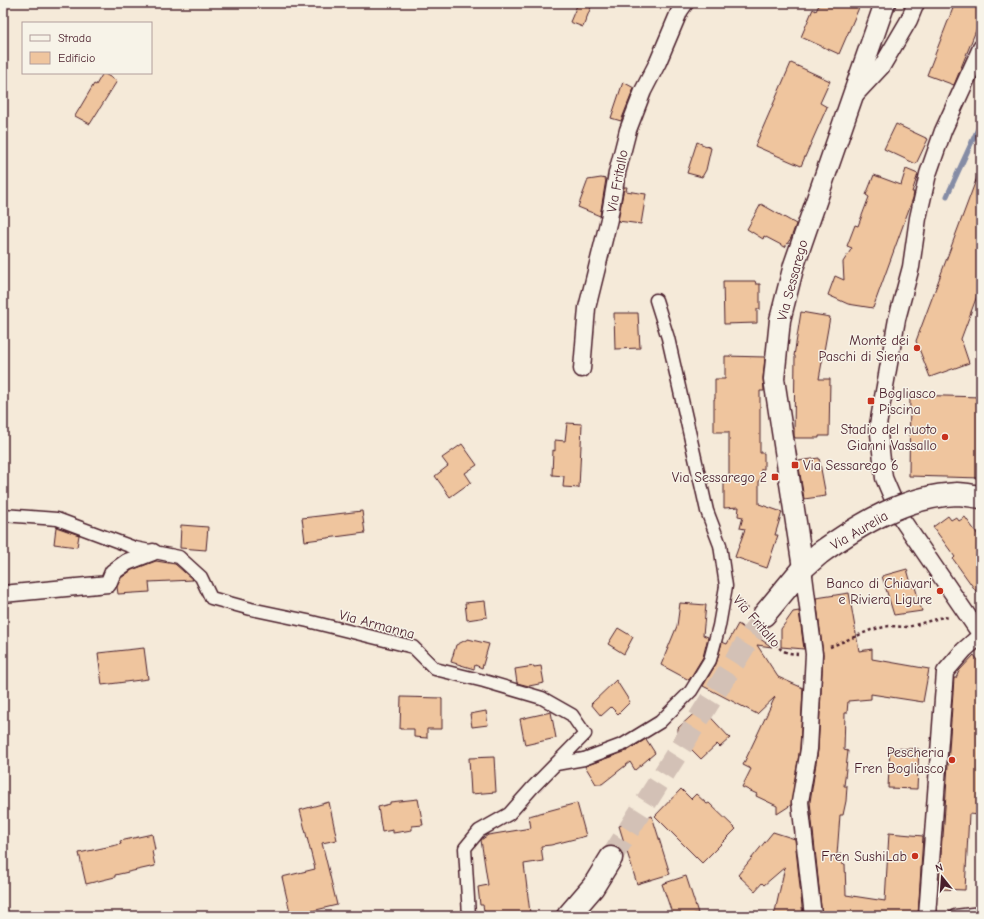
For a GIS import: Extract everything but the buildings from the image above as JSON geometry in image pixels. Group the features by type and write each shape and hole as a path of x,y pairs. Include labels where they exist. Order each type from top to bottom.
{"main road":[{"name":"Via Aurelia","path":"761,619 803,568 820,553 876,517 919,500 957,494 981,497"},
{"path":"568,916 593,887 611,858"}],"street":[{"name":"Via Fritallo","path":"582,369 587,308 609,219 617,173 628,130 643,91 658,62 680,10 685,3"},
{"name":"Via Sessarego","path":"803,568 774,379 779,327 794,265 885,3"},
{"path":"851,100 882,66 909,20 916,3"},
{"path":"927,916 945,672 964,650 981,635 901,518 884,478 878,425 897,319 911,267 918,218 928,174 943,132 981,48"},
{"name":"Via Fritallo","path":"556,764 584,759 624,744 660,722 690,691 710,660 719,626 726,586 720,544 707,512 668,338 656,300"},
{"name":"Via Armanna","path":"3,515 57,519 135,548 179,557 201,577 210,598 412,647 435,669 484,681 542,698 572,715 585,734 509,814 479,831 465,848 469,916"},
{"path":"3,594 108,584 113,572 127,562 153,552"},
{"path":"803,568 814,654 809,749 800,802 814,916"},
{"path":"956,916 981,913"}],"path":[{"name":"Via Fritallo","path":"726,586 761,619 775,644 786,653 804,655 814,654"},
{"path":"814,654 871,630 889,626 908,626 943,617 970,619"}],"waterway":[{"path":"947,196 981,122"}],"tunnel":[{"path":"611,858 764,615"}],"place":[{"name":"Monte dei Paschi di Siena","path":"917,348"},
{"name":"Bogliasco Piscina","path":"871,401"},
{"name":"Stadio del nuoto Gianni Vassallo","path":"945,437"},
{"name":"Via Sessarego 6","path":"795,465"},
{"name":"Via Sessarego 2","path":"775,477"},
{"name":"Banco di Chiavari e Riviera Ligure","path":"940,591"},
{"name":"Pescheria Fren Bogliasco","path":"952,760"},
{"name":"Fren SushiLab","path":"915,856"}]}
